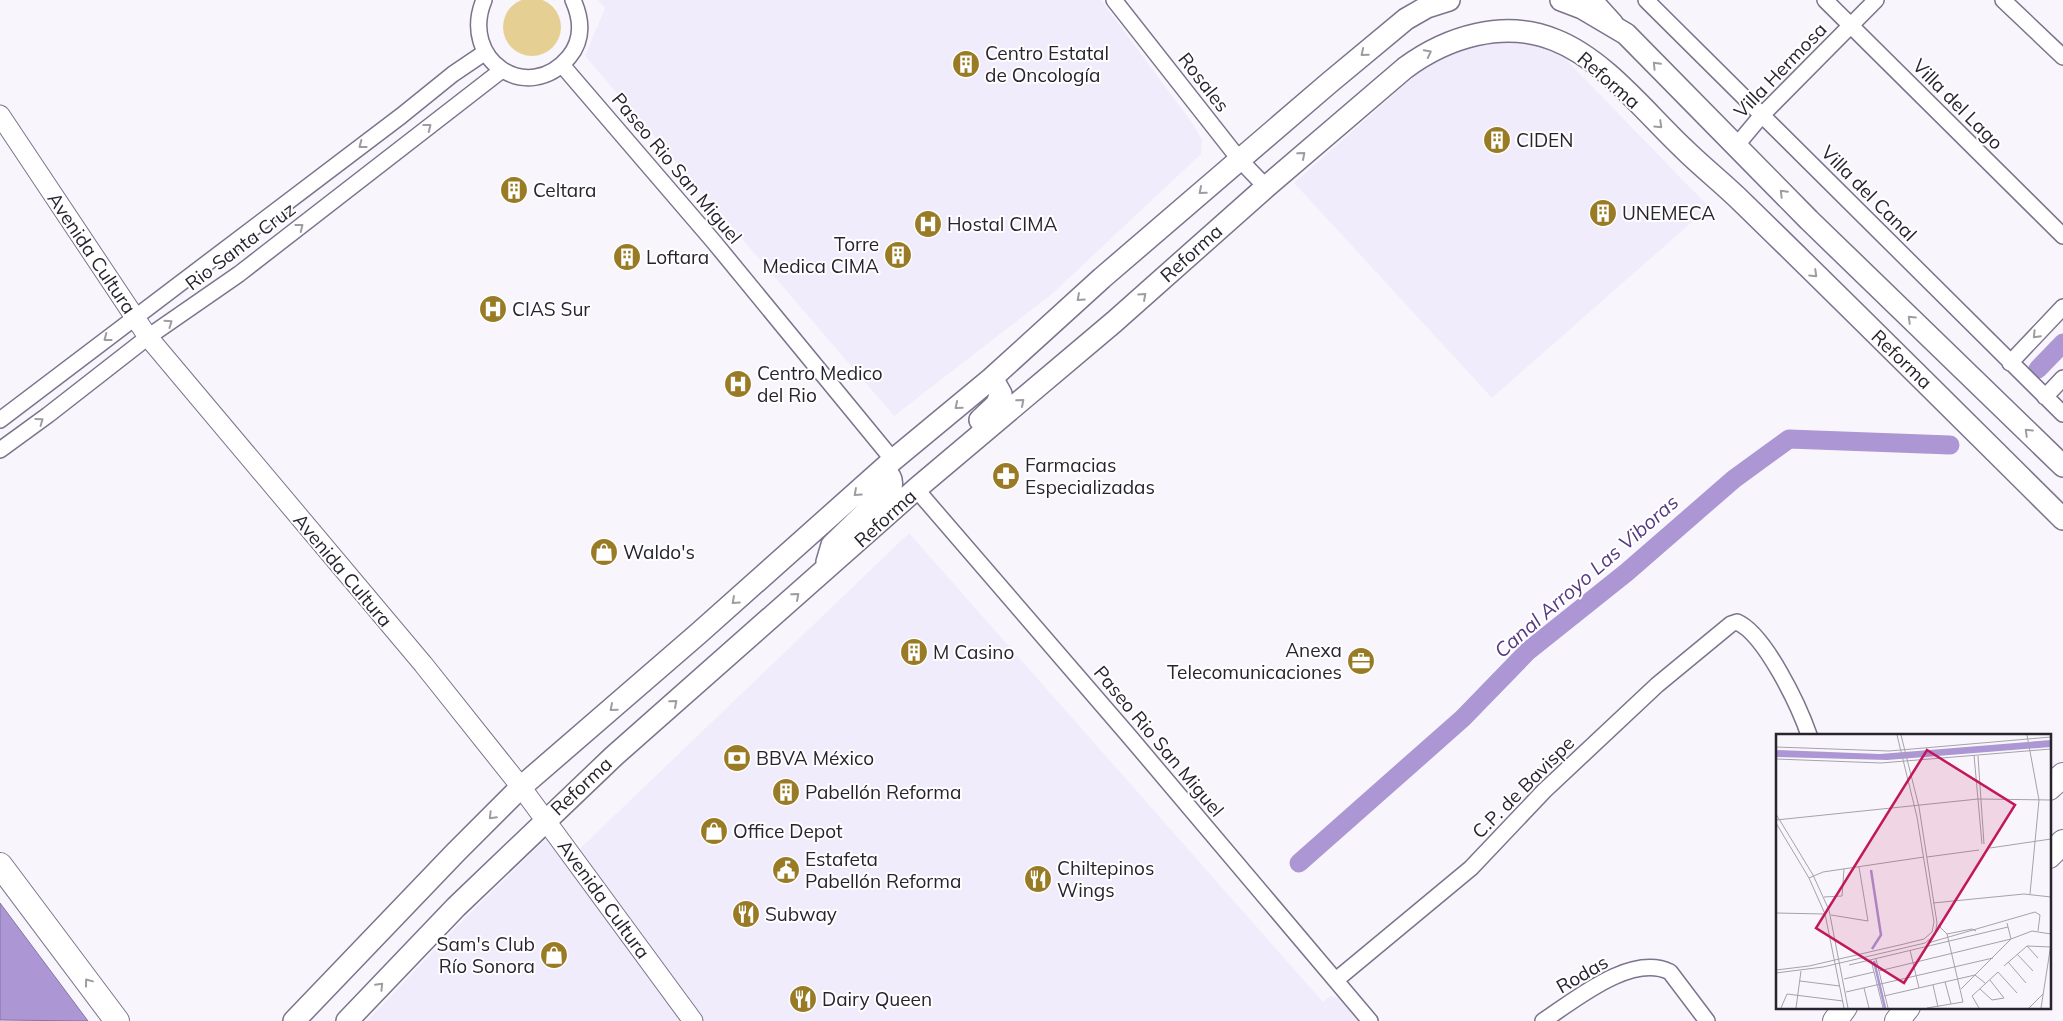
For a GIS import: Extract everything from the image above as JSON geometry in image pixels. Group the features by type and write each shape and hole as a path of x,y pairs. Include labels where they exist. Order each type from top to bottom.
{"main road":[{"name":"Reforma","path":"294,1021 521,787 700,633 887,465 992,378 1102,278 1239,159 1406,19 1427,7 1448,0"},
{"name":"Reforma","path":"1560,0 1582,8 1626,34 1809,220 2063,466"},
{"name":"Reforma","path":"347,1021 456,907 546,819 614,756 933,475 1091,342 1352,112 1421,56 1469,36 1492,32 1519,31 1534,33 1555,40 1592,62 1742,202 2063,519"},
{"path":"1786,246 1809,220"},
{"path":"933,475 945,456 1000,400 1000,388 992,378"},
{"path":"826,570 827,556 832,545 891,488 892,481 887,465"},
{"path":"2050,787 2063,775"},
{"path":"2050,855 2063,842"},
{"path":"0,865 117,1021"},
{"path":"1835,1021 1844,1008"}],"street":[{"path":"484,0 478,18 478,36 484,52 502,70 517,76 534,78 551,73 562,65 575,49 580,32 579,14 573,0"},
{"name":"Rosales","path":"1114,0 1239,159 1266,187"},
{"path":"1406,19 1417,0"},
{"path":"1595,0 1626,34"},
{"name":"Villa del Canal","path":"1646,0 2063,414"},
{"name":"Villa del Lago","path":"1825,0 2063,236"},
{"name":"Villa Hermosa","path":"1736,146 1762,115 1876,0"},
{"path":"2003,0 2063,57"},
{"name":"Rio Santa Cruz","path":"0,420 484,52"},
{"name":"Paseo Rio San Miguel","path":"562,65 714,242 887,465"},
{"name":"Rio Santa Cruz","path":"0,450 148,337 239,274 502,70"},
{"name":"Avenida Cultura","path":"0,115 148,337 423,664 546,819 693,1021"},
{"path":"2010,362 2063,307"},
{"path":"2045,397 2063,378"},
{"name":"Paseo Rio San Miguel","path":"916,490 1129,736 1370,1021"},
{"name":"C.P. de Bavispe","path":"1336,980 1471,868 1544,791 1658,685 1725,627 1737,622 1749,629 1782,674 1808,734"},
{"name":"Rodas","path":"1543,1021 1604,981 1628,972 1650,967 1662,968 1670,972 1707,1021"}],"shaded area":[{"path":"524,-1 543,0 553,6 561,21 561,33 553,48 538,56 526,56 511,48 503,33 503,21 511,6"},
{"name":"Hostal CIMA","path":"598,0 1101,0 1193,124 1202,140 1201,154 1052,294 894,416 585,56 605,8"},
{"path":"1519,35 1553,46 1709,207 1492,398 1294,183 1436,57 1468,42"},
{"path":"909,533 1323,1002 1330,996 1339,998 1358,1021 367,1021 457,926 551,834 569,859"},
{"path":"0,903 88,1021 0,1020"}],"waterway":[{"name":"Canal Arroyo Las Viboras","path":"2038,369 2063,343"},
{"name":"Canal Arroyo Las Viboras","path":"1299,863 1463,718 1528,651 1627,572 1734,479 1789,439 1950,445"}],"place":[{"name":"Centro Estatal de Oncología","path":"966,64"},
{"name":"CIDEN","path":"1497,140"},
{"name":"Celtara","path":"514,190"},
{"name":"UNEMECA","path":"1603,213"},
{"name":"Hostal CIMA","path":"928,224"},
{"name":"Torre Medica CIMA","path":"898,255"},
{"name":"Loftara","path":"627,257"},
{"name":"CIAS Sur","path":"493,309"},
{"name":"Centro Medico del Rio","path":"738,384"},
{"name":"Farmacias Especializadas","path":"1006,476"},
{"name":"Waldo's","path":"604,552"},
{"name":"M Casino","path":"914,652"},
{"name":"Anexa Telecomunicaciones","path":"1361,661"},
{"name":"BBVA México","path":"737,758"},
{"name":"Pabellón Reforma","path":"786,792"},
{"name":"Office Depot","path":"714,831"},
{"name":"Estafeta Pabellón Reforma","path":"786,870"},
{"name":"Chiltepinos Wings","path":"1038,879"},
{"name":"Subway","path":"746,914"},
{"name":"Sam's Club Río Sonora","path":"554,955"},
{"name":"Dairy Queen","path":"803,999"}]}
